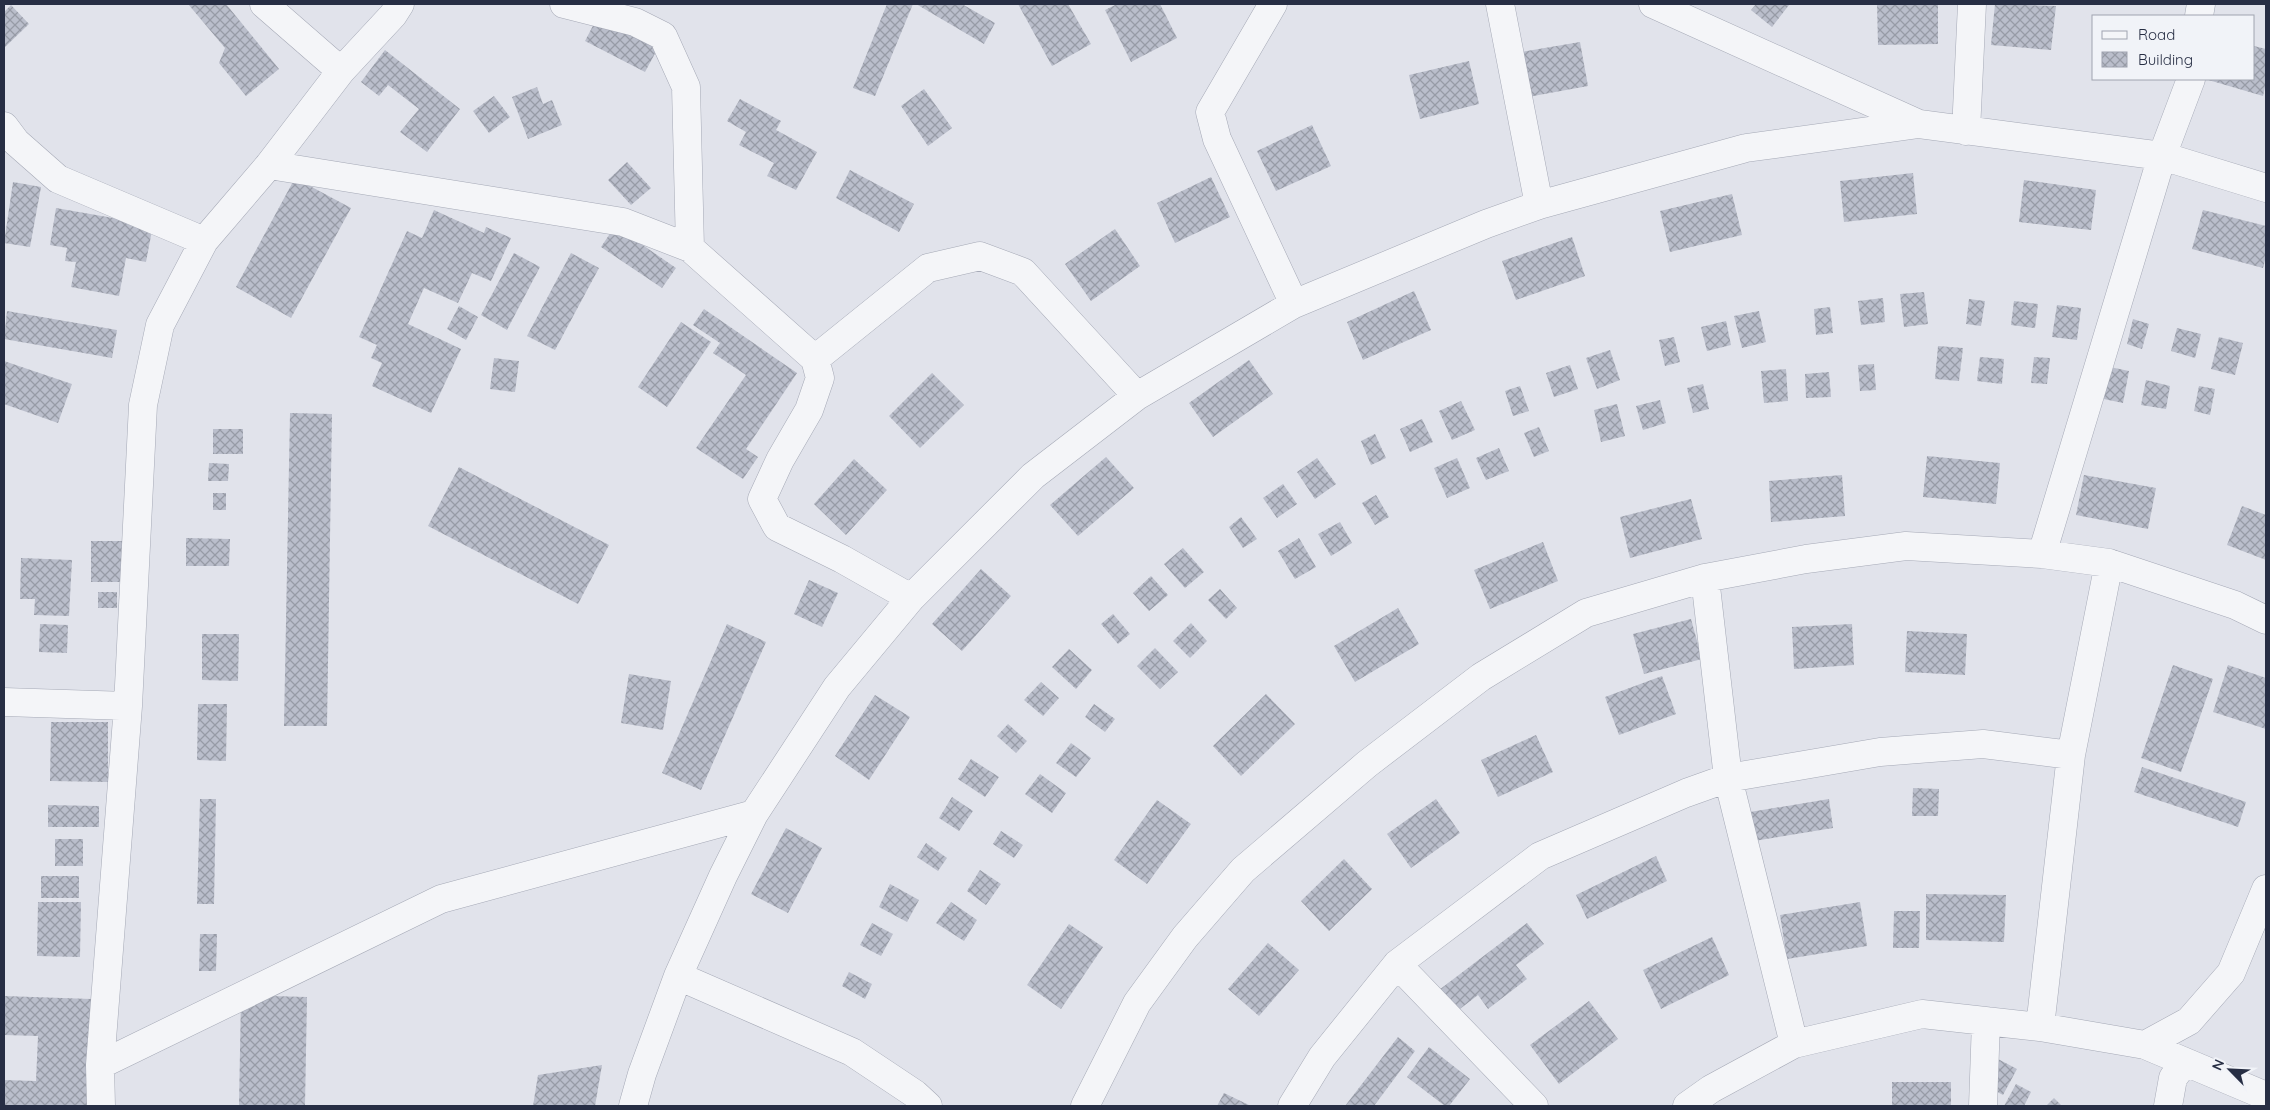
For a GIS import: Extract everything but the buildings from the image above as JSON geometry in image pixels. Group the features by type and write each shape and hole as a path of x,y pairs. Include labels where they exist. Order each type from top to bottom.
{"street":[{"path":"264,4 341,71"},
{"path":"101,1106 100,1065 128,706 143,405 160,325 204,241 268,165 341,71 393,15 400,4"},
{"path":"564,4 635,22 663,36 686,87 690,248"},
{"path":"1273,4 1210,112 1217,139 1294,304"},
{"path":"1500,4 1540,205"},
{"path":"1653,4 1919,124 2162,156 2266,188"},
{"path":"1966,131 1972,4"},
{"path":"2042,554 2162,156 2191,80"},
{"path":"633,1106 642,1074 678,976 722,876 754,814 837,687 911,598 1033,476 1137,396 1294,304 1486,224 1540,205 1746,148 1919,124"},
{"path":"4,126 16,142 58,179 204,241"},
{"path":"268,165 623,222 690,248 815,359 820,378 809,410 780,460 762,499 777,527 911,598"},
{"path":"815,359 928,268 980,256 1023,272 1137,396"},
{"path":"1085,1106 1137,1003 1185,937 1243,870 1352,777 1481,677 1586,613 1704,578 1806,559 1906,546 2042,554 2109,563 2235,605 2266,620"},
{"path":"2040,1027 2071,755 2109,563"},
{"path":"1704,578 1728,778 1794,1044"},
{"path":"4,702 128,706"},
{"path":"1292,1106 1322,1057 1397,964 1540,856 1686,793 1728,778 1880,752 1984,744 2071,755"},
{"path":"100,1065 440,899 754,814"},
{"path":"2145,1045 2189,1020 2231,973 2266,889"},
{"path":"1397,964 1534,1106"},
{"path":"678,976 852,1052 915,1094 928,1106"},
{"path":"1687,1106 1711,1089 1794,1044 1922,1014 2040,1027 2145,1045 2266,1096"},
{"path":"1983,1106 1986,1021"},
{"path":"2168,1106 2173,1078 2185,1062"}]}
